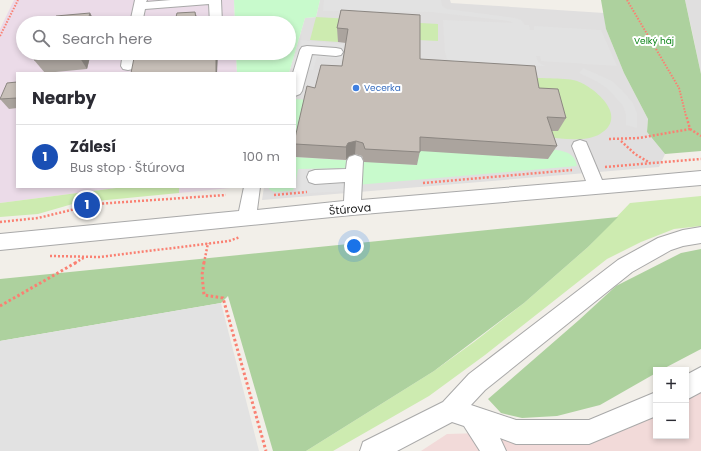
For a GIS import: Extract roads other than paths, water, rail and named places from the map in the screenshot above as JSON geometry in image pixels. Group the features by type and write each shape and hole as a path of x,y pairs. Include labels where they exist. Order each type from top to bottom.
{"street":[{"path":"138,16 141,3 214,0 215,16"},
{"path":"296,88 307,50 336,52"},
{"path":"128,66 129,60"},
{"path":"580,146 597,187"},
{"path":"315,178 355,168 352,208"},
{"name":"Štúrova","path":"0,242 352,208 701,178"},
{"path":"246,219 252,188"},
{"path":"372,451 394,445 461,413 478,382 626,266 666,244 683,238 701,235"},
{"path":"689,386 701,378"},
{"path":"461,413 516,432 589,432 653,405"},
{"path":"461,413 494,451"}],"place":[{"name":"Vecerka","path":"356,88"},
{"name":"Zálesí","path":"87,205"}],"park label":[{"name":"Velký háj","path":"654,41"}]}
